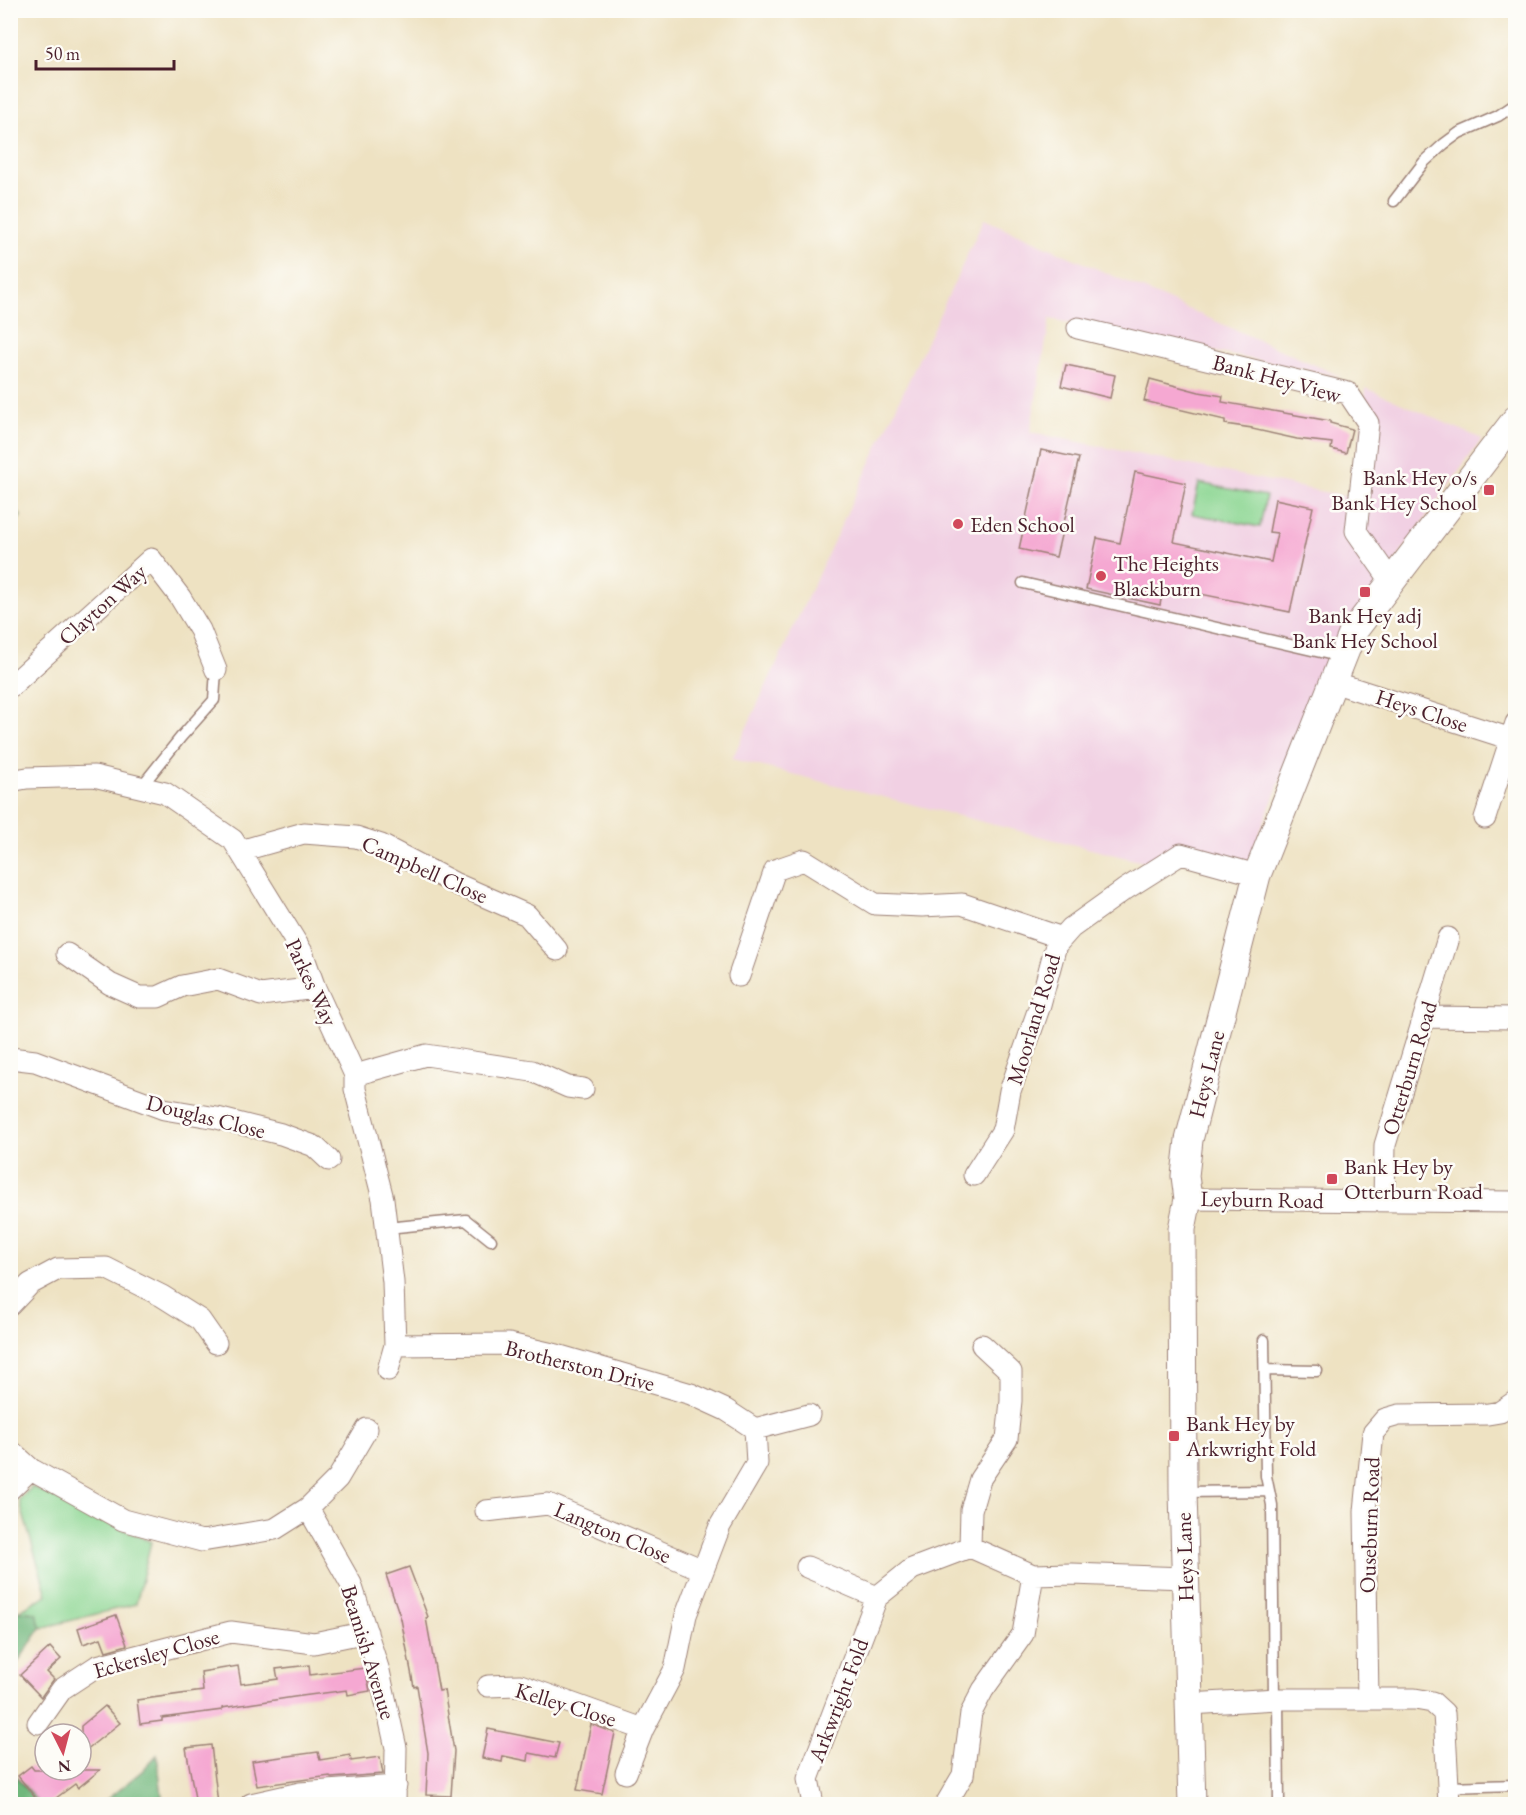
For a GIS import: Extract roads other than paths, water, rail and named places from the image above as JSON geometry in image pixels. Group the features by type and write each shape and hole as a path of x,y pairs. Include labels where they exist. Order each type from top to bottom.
{"street":[{"name":"Bank Hey View","path":"1078,328 1348,393 1368,423 1356,531 1391,581"},
{"name":"Heys Lane","path":"1192,1804 1183,1492 1182,1228 1188,1199 1185,1176 1189,1140 1257,875 1353,632 1515,419"},
{"name":"Clayton Way","path":"10,687 151,559 180,597 200,630 216,670"},
{"name":"Heys Close","path":"1338,671 1513,731 1485,818"},
{"name":"Parkes Way","path":"10,781 27,778 94,776 165,793 233,840 302,952 315,988 354,1075 383,1199 387,1228 393,1282 395,1345 388,1370"},
{"name":"Campbell Close","path":"240,851 304,833 356,837 381,845 454,884 527,915 557,950"},
{"name":"Moorland Road","path":"974,1175 1003,1130 1010,1091 1039,1008 1056,945 1071,928 1124,890 1181,854 1257,875"},
{"path":"739,976 775,870 804,860 875,904 922,906 962,904 1062,938"},
{"name":"Otterburn Road","path":"1384,1201 1385,1145 1448,938"},
{"path":"67,954 111,984 139,997 158,997 182,986 218,979 261,995 315,988"},
{"path":"1425,1017 1515,1018"},
{"path":"354,1075 426,1055 532,1071 568,1087 583,1089"},
{"name":"Douglas Close","path":"10,1058 35,1061 164,1109 218,1118 281,1134 314,1146 329,1160"},
{"name":"Leyburn Road","path":"1188,1199 1515,1202"},
{"path":"10,1305 30,1284 58,1269 106,1268 162,1296 200,1320 216,1343"},
{"name":"Brotherston Drive","path":"395,1345 509,1344 691,1394 726,1410 755,1429"},
{"path":"970,1547 971,1510 980,1479 1007,1439 1011,1401 1011,1371 982,1345"},
{"name":"Ouseburn Road","path":"1368,1699 1365,1511 1373,1433 1385,1419 1399,1415 1488,1414 1500,1412 1515,1401"},
{"path":"626,1773 643,1729 675,1669 686,1615 720,1526 757,1463 755,1429 809,1415"},
{"path":"10,1450 31,1469 123,1520 202,1541 274,1529 308,1508 338,1478 367,1429"},
{"path":"10,1489 31,1469"},
{"name":"Langton Close","path":"486,1511 548,1504 703,1570"},
{"name":"Beamish Avenue","path":"308,1508 351,1584 380,1671 396,1748 395,1795"},
{"path":"807,1567 877,1597 912,1569 970,1547 1033,1575 1185,1578"},
{"path":"946,1804 963,1775 971,1713 983,1690 1023,1635 1033,1575"},
{"name":"Arkwright Fold","path":"813,1804 808,1779 877,1597"},
{"name":"Eckersley Close","path":"39,1722 62,1689 97,1666 231,1632 314,1643 367,1632"},
{"name":"Kelley Close","path":"488,1686 520,1685 643,1729"},
{"path":"1189,1704 1368,1699 1415,1699 1432,1702 1444,1713 1449,1796"},
{"path":"251,1804 300,1793 395,1795"}],"lane":[{"path":"1394,201 1424,162 1444,144 1459,133 1498,116 1515,104"},
{"path":"1023,583 1329,654 1338,671"},
{"path":"141,787 214,700 216,670"},
{"path":"387,1228 466,1220 491,1240"},
{"path":"1264,1340 1266,1476 1272,1505 1280,1804"},
{"path":"1265,1370 1317,1371"},
{"path":"1183,1492 1269,1491"},
{"path":"1449,1796 1515,1785"}],"place":[{"name":"Bank Hey o/s Bank Hey School","path":"1489,490"},
{"name":"Eden School","path":"958,524"},
{"name":"The Heights Blackburn","path":"1101,576"},
{"name":"Bank Hey adj Bank Hey School","path":"1365,592"},
{"name":"Bank Hey by Otterburn Road","path":"1332,1179"},
{"name":"Bank Hey by Arkwright Fold","path":"1174,1436"}]}
